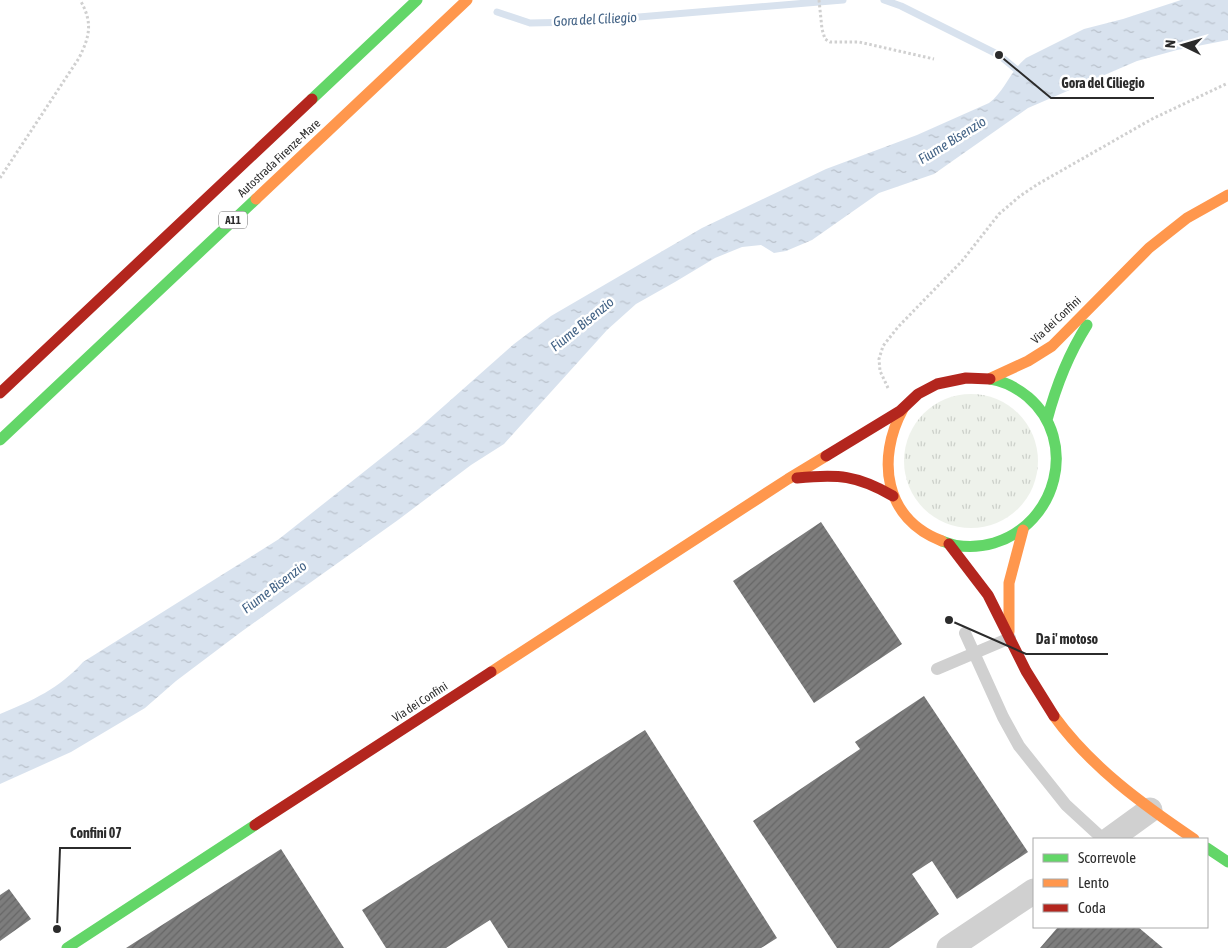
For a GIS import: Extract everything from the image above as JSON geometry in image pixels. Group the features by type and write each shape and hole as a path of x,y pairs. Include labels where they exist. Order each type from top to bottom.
{"main road":[{"name":"Autostrada Firenze-Mare","path":"0,393 417,0"},
{"name":"Autostrada Firenze-Mare","path":"0,440 467,0"},
{"name":"Via dei Confini","path":"991,378 1028,361 1052,346 1149,248 1187,218 1228,195"},
{"name":"Via dei Confini","path":"1048,420 1058,381 1076,341 1129,267"},
{"name":"Via dei Confini","path":"67,948 788,479 903,409 922,392 938,383 965,377 991,378 1020,390 1048,420 1053,440 1056,467 1055,476 1042,511 1023,530 1003,541 986,545 949,544 930,536 917,527 900,508 893,496 889,476 889,443 894,426 903,409"},
{"name":"Via dei Confini","path":"788,479 833,474 848,475 876,485 893,496"},
{"path":"1010,638 1009,583 1023,530"},
{"path":"949,544 987,595 1037,691 1058,723 1078,746 1107,774 1150,810 1192,838"},
{"path":"1208,849 1228,862"}],"street":[{"path":"1111,838 1150,810"},
{"path":"949,948 1033,891"}],"lane":[{"path":"965,633 1003,717 1019,746 1066,805 1102,838"},
{"path":"937,669 1010,638"}],"path":[{"path":"0,178 79,58 86,44 89,29 88,17 80,0"},
{"path":"819,0 822,29 825,39 830,42 859,42 934,58"},
{"path":"903,409 880,371 879,359 883,346 898,326 962,261 999,214 1038,184 1152,119 1228,83"}],"green space":[{"path":"971,394 997,399 1008,405 1018,414 1027,424 1033,435 1038,461 1033,487 1027,498 1018,508 1008,517 997,523 971,528 945,523 934,517 924,508 915,498 909,487 904,461 909,435 915,424 924,414 934,405 945,399"}],"water":[{"name":"Fiume Bisenzio","path":"1181,0 1228,0 1228,40 1177,50 1137,61 1028,108 934,174 879,193 812,240 786,251 774,253 761,245 742,247 715,258 636,304 607,330 504,444 471,465 398,520 241,632 176,681 145,708 71,752 0,784 0,714 45,693 65,679 83,662 279,539 418,429 514,344 551,316 702,228 826,169 917,135 989,103 1026,58 1084,29 1123,19"}],"building":[{"path":"821,522 902,644 814,703 733,581"},
{"path":"924,696 1028,852 957,899 932,861 912,874 939,914 889,948 837,948 753,821 860,749 855,742"},
{"path":"645,730 777,938 761,948 508,948 490,920 446,948 386,948 362,910"},
{"path":"281,849 344,948 126,948"},
{"path":"9,889 31,919 0,941 0,895"},
{"path":"1057,928 1139,928 1163,948 1040,948"}],"waterway":[{"name":"Gora del Ciliegio","path":"497,12 530,23 579,22 843,0"},
{"name":"Gora del Ciliegio","path":"884,0 901,6 999,55 1022,74"}],"traffic: fast":[{"path":"312,99 417,0"},
{"path":"0,440 256,199"},
{"path":"1047,420 1063,371 1087,325"},
{"path":"942,541 961,546 981,546 994,543 1016,533 1033,518 1046,500 1054,479 1056,458 1053,436 1044,415 1028,397 1005,383 990,379"},
{"path":"67,948 255,825"},
{"path":"1208,849 1228,862"}],"traffic: slow":[{"path":"256,199 467,0"},
{"path":"991,378 1028,361 1052,346 1149,248 1187,218 1228,195"},
{"path":"903,409 895,428 890,448 888,467 891,486 897,503 908,518 923,531 942,541"},
{"path":"491,672 826,456"},
{"path":"1009,632 1009,583 1023,530"},
{"path":"1054,716 1084,752 1118,784 1193,838"}],"traffic: jam":[{"path":"0,393 312,99"},
{"path":"826,456 900,411 918,394 937,384 966,378 990,379"},
{"path":"797,478 836,476 858,480 893,496"},
{"path":"949,544 988,595 1026,671 1054,716"},
{"path":"255,825 491,672"}],"place":[{"name":"Gora del Ciliegio","path":"999,55"},
{"name":"Da i' motoso","path":"949,620"},
{"name":"Confini 07","path":"57,929"}]}
